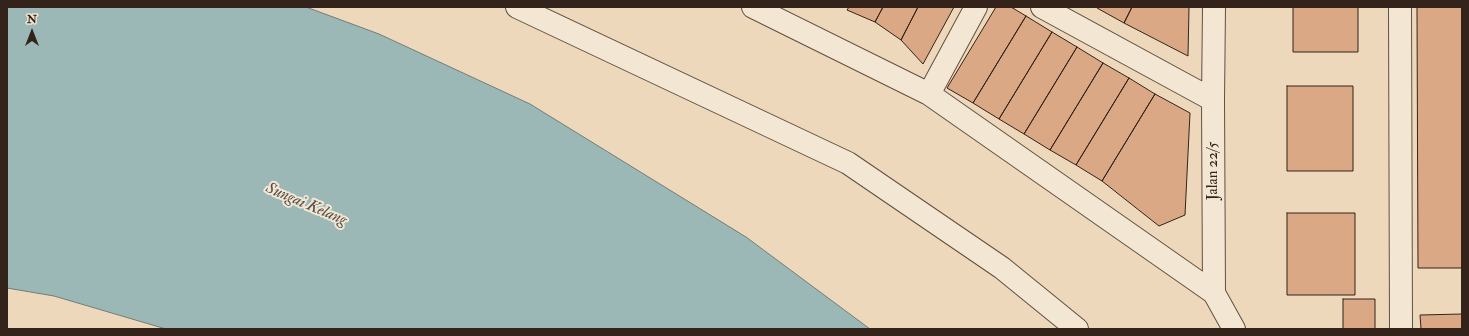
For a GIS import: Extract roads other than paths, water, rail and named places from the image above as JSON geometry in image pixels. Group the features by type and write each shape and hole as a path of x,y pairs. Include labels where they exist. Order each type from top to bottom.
{"lane":[{"path":"517,7 848,163 1002,268 1077,329"},
{"path":"753,7 929,94 1214,293"},
{"path":"929,94 976,7"},
{"path":"1042,7 1213,100"},
{"name":"Jalan 22/5","path":"1214,7 1214,293 1234,329"},
{"path":"1400,7 1401,329"}],"water":[{"name":"Sungai Kelang","path":"7,7 306,7 379,34 530,104 746,237 870,329 166,329 54,296 7,288"}]}
